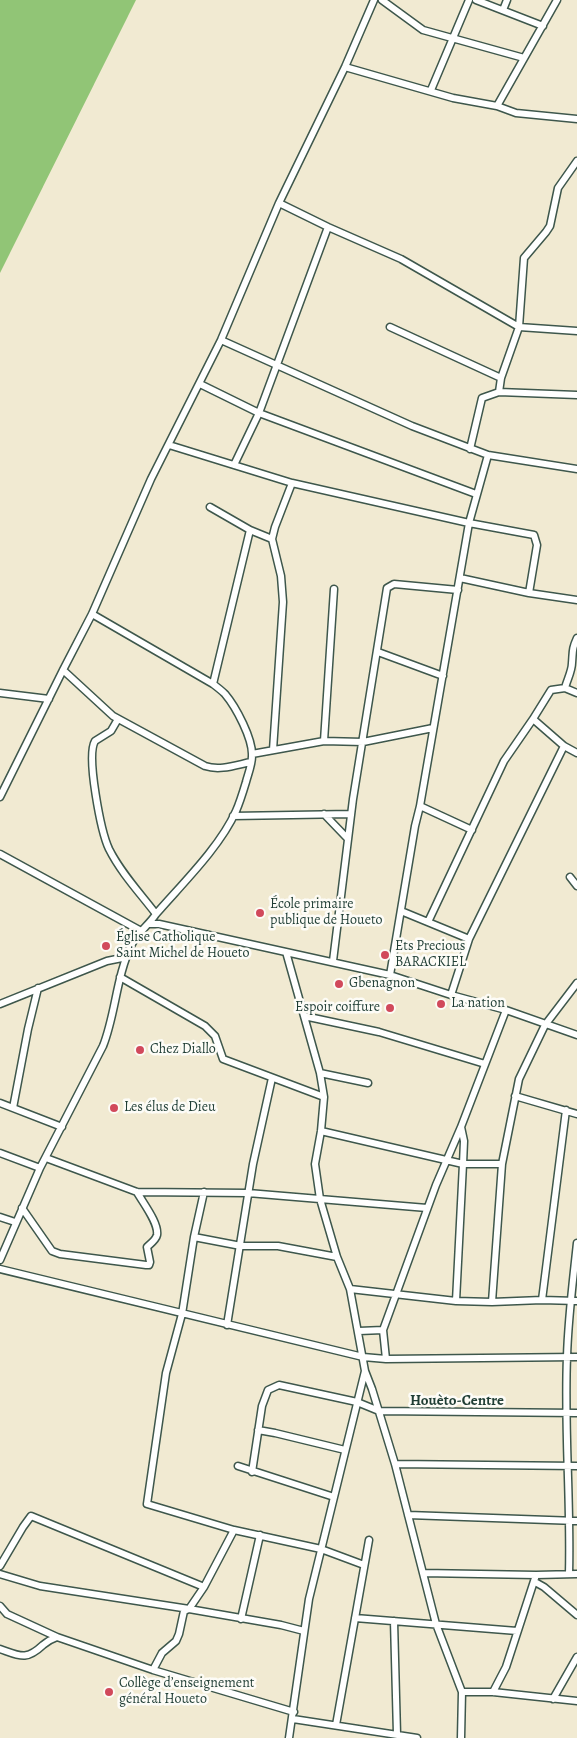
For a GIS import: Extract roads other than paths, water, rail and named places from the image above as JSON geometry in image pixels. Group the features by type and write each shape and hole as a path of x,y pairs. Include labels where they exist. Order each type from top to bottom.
{"street":[{"path":"0,797 92,614 151,479 221,340 279,203 345,67 374,0"},
{"path":"382,0 422,30 524,58"},
{"path":"431,90 469,0"},
{"path":"476,0 542,26"},
{"path":"503,10 507,0"},
{"path":"496,106 557,0"},
{"path":"345,67 431,90 453,98 496,106 516,113 577,120"},
{"path":"499,392 501,378 519,327 524,258 550,226 558,188 577,161"},
{"path":"279,203 402,260 519,327 577,331"},
{"path":"234,465 259,413 328,227"},
{"path":"390,327 501,378"},
{"path":"221,340 412,426 470,449 488,455 577,469"},
{"path":"200,384 259,413 476,494"},
{"path":"470,449 482,398 499,392 577,395"},
{"path":"169,445 292,483 470,523 534,535 537,545 530,593"},
{"path":"390,975 470,523 476,494 488,455"},
{"path":"273,750 283,602 281,576 272,539 292,483"},
{"path":"210,507 250,530 272,539"},
{"path":"213,684 250,530"},
{"path":"460,578 530,593 577,600"},
{"path":"333,961 351,814 389,585 458,590"},
{"path":"324,741 334,589"},
{"path":"0,1260 40,1168 109,1032 120,977 132,944 211,849 233,816 242,796 251,762 252,754 244,725 234,706 224,694 213,684 92,614"},
{"path":"565,688 572,662 571,656 575,649 577,638"},
{"path":"378,652 443,676"},
{"path":"63,670 118,719 212,768 251,762"},
{"path":"428,922 504,761 551,690 565,688 577,694"},
{"path":"0,693 49,699"},
{"path":"118,719 112,730 95,741 91,754 91,766 102,824 108,847 117,863 156,914"},
{"path":"533,719 564,746 577,753"},
{"path":"252,754 324,741 363,742 434,728"},
{"path":"451,995 470,939 564,746"},
{"path":"420,806 472,830"},
{"path":"324,814 348,839"},
{"path":"233,816 351,814"},
{"path":"0,854 141,931"},
{"path":"570,878 577,886"},
{"path":"401,911 470,939"},
{"path":"150,924 159,924 390,975 451,995 506,1010 577,1035"},
{"path":"286,952 320,1073 324,1097 315,1164 320,1199 337,1257 350,1289 366,1372 395,1464 436,1624 462,1692 461,1738"},
{"path":"0,1004 107,961 127,957"},
{"path":"120,977 205,1026 215,1036 223,1059 324,1097"},
{"path":"492,1302 502,1164 519,1079 545,1025 577,983"},
{"path":"13,1108 38,988"},
{"path":"386,1359 383,1330 427,1208 461,1127 506,1010"},
{"path":"304,1016 378,1032 485,1064"},
{"path":"320,1073 368,1082"},
{"path":"227,1325 248,1193 272,1078"},
{"path":"515,1096 577,1114"},
{"path":"0,1102 62,1127"},
{"path":"542,1300 566,1110"},
{"path":"456,1300 464,1141 461,1127"},
{"path":"321,1130 446,1161 463,1164 502,1164"},
{"path":"0,1153 40,1168"},
{"path":"46,1158 136,1192 248,1193 427,1208"},
{"path":"22,1208 52,1251 98,1260 149,1265 147,1247 155,1239 157,1230 136,1192"},
{"path":"204,1192 194,1237 182,1314 166,1373 146,1504 234,1530 321,1549 364,1565"},
{"path":"0,1217 15,1222"},
{"path":"194,1237 241,1246 278,1246 337,1257"},
{"path":"568,1574 574,1521 568,1466 567,1357 574,1302 577,1243"},
{"path":"0,1269 363,1357 386,1359 577,1357"},
{"path":"350,1289 456,1300 574,1302"},
{"path":"359,1331 383,1330"},
{"path":"289,1738 294,1716 309,1599 366,1372"},
{"path":"252,1472 262,1406 268,1390 279,1385 357,1402 379,1411 577,1413"},
{"path":"258,1430 345,1450"},
{"path":"395,1464 577,1466"},
{"path":"238,1466 334,1497"},
{"path":"408,1515 574,1521"},
{"path":"0,1566 31,1516 204,1587"},
{"path":"153,1670 162,1653 176,1641 184,1611 189,1609 204,1587 234,1530"},
{"path":"241,1619 260,1535"},
{"path":"336,1725 369,1540"},
{"path":"0,1574 40,1586 189,1609 281,1625 304,1631"},
{"path":"423,1574 536,1579 577,1574"},
{"path":"536,1579 577,1615"},
{"path":"493,1692 506,1667 536,1579"},
{"path":"0,1606 8,1614 56,1638 294,1716 417,1738"},
{"path":"355,1618 517,1632"},
{"path":"394,1621 397,1734"},
{"path":"0,1649 20,1656 27,1656 34,1654 52,1638 56,1638"},
{"path":"553,1698 577,1657"},
{"path":"462,1692 493,1692 577,1701"}],"place":[{"name":"École primaire publique de Houeto","path":"260,913"},
{"name":"Église Catholique Saint Michel de Houeto","path":"106,946"},
{"name":"Ets Precious BARACKIEL","path":"385,955"},
{"name":"Gbenagnon","path":"339,984"},
{"name":"La nation","path":"441,1004"},
{"name":"Espoir coiffure","path":"390,1008"},
{"name":"Chez Diallo","path":"140,1050"},
{"name":"Les élus de Dieu","path":"114,1108"},
{"name":"Collège d’enseignement général Houeto","path":"109,1692"}],"district":[{"name":"Houèto-Centre","path":"457,1401"}]}
